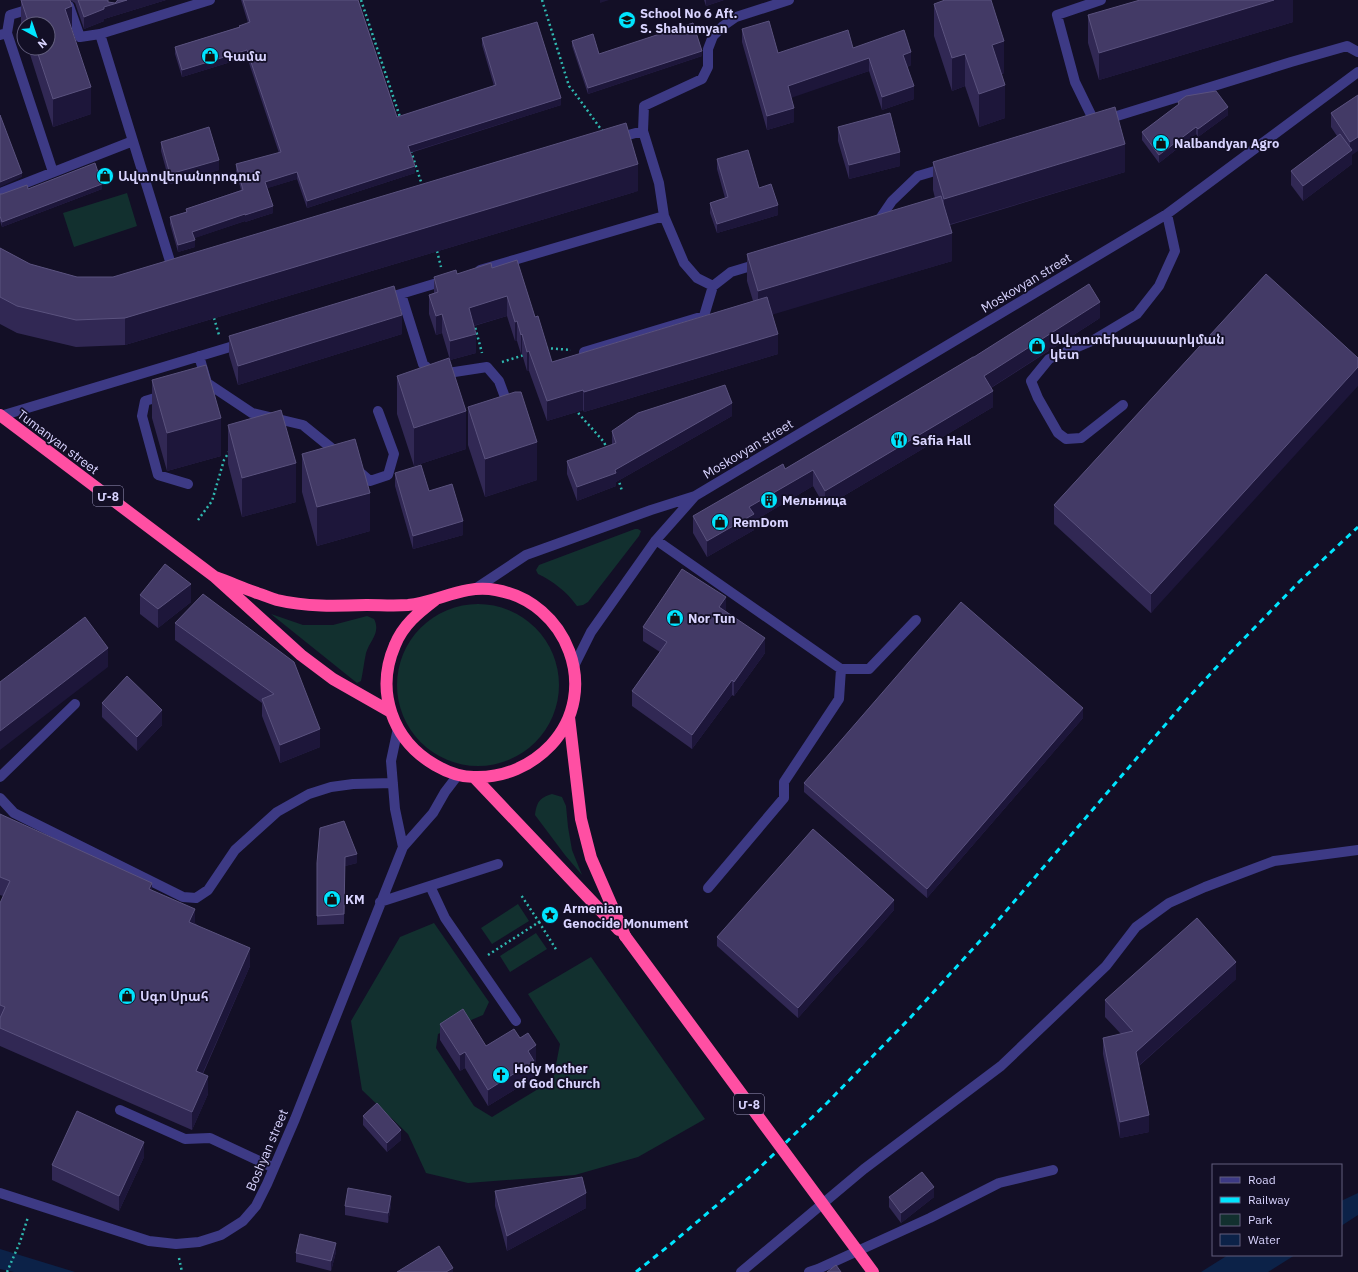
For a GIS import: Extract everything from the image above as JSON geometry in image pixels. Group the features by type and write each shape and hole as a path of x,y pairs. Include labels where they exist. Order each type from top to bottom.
{"highway":[{"name":"Tumanyan street","path":"0,416 215,577"},
{"name":"Մ-8","path":"215,577 276,600 319,606 408,605 435,600"},
{"name":"Մ-8","path":"215,577 301,655 333,679 391,712"},
{"path":"475,589 494,589 514,594 531,603 547,615 559,630 568,647 574,666 575,684 573,701 568,717 557,738 541,756 520,768 498,776 474,777 458,775 443,770 425,759 410,745 398,728 391,712 387,695 386,678 389,660 395,644 404,628 415,615 435,600 465,590 475,589"},
{"name":"Մ-8","path":"568,717 581,819 591,858 625,936"},
{"name":"Մ-8","path":"474,777 625,936 873,1272"}],"street":[{"path":"53,172 4,34 10,15 52,2 69,6 80,37 100,34 210,0"},
{"path":"713,286 697,278 684,263 664,216 659,183 643,130 644,106 702,79 708,67 708,50 712,36 723,26 736,17 788,0"},
{"path":"1101,0 1057,15 1075,82 1092,124 1347,46 1358,52"},
{"path":"100,34 133,142 170,273 186,268"},
{"name":"Moskovyan street","path":"475,589 526,555 651,510 695,496 1167,214 1358,72"},
{"path":"609,141 643,130"},
{"path":"0,193 133,142"},
{"path":"872,230 892,201 918,176 955,165"},
{"path":"1123,405 1081,438 1066,439 1058,433 1038,398 1031,381 1049,359 1092,341 1137,314 1159,286 1175,251 1167,214"},
{"path":"372,303 664,216"},
{"path":"584,352 704,316 713,286 731,272 768,261"},
{"path":"401,294 423,364 435,375 487,367 499,381 511,414"},
{"path":"0,416 253,340"},
{"path":"199,356 204,384 252,413 303,425 370,481 388,475 394,454 378,411"},
{"path":"172,393 145,401 142,416 158,475 188,484"},
{"name":"Moskovyan street","path":"574,666 591,632 656,540 695,496"},
{"path":"656,540 841,669 869,669 916,620"},
{"path":"708,888 784,798 784,782 839,699 841,669"},
{"path":"0,777 74,704"},
{"path":"398,728 391,761 395,809 403,847"},
{"name":"Boshyan street","path":"0,1193 149,1241 176,1244 199,1242 221,1235 243,1222 256,1206 274,1168 403,847 432,813 458,775"},
{"path":"0,799 14,813 183,897 196,898 208,890 235,850 277,812 309,794 332,787 353,784 393,783"},
{"path":"740,1272 864,1169 1001,1066 1106,966 1136,927 1169,903 1205,887 1274,861 1358,850"},
{"path":"380,902 498,864"},
{"path":"430,886 445,918 516,1021"},
{"path":"120,1110 185,1139 210,1138 274,1168"},
{"path":"809,1272 930,1218 998,1183 1053,1170"}],"path":[{"path":"361,0 402,124"},
{"path":"542,0 569,86 609,141"},
{"path":"410,147 423,189"},
{"path":"473,322 487,367 524,355"},
{"path":"539,350 547,348 567,350"},
{"path":"577,406 579,414 604,442 610,456"},
{"path":"198,520 212,501 224,460 232,447"},
{"path":"617,477 622,492"},
{"path":"521,895 557,951"},
{"path":"476,962 539,922"},
{"path":"7,1272 20,1242 32,1203"}],"green space":[{"path":"127,193 137,226 74,247 63,213"},
{"path":"635,529 641,531 639,536 588,602 583,605 577,606 564,592 549,580 538,574 536,570 539,565"},
{"path":"470,604 486,604 509,610 529,622 541,634 553,654 559,677 559,693 553,716 541,736 529,748 509,760 486,766 470,766 447,760 427,748 415,736 403,716 397,693 397,677 403,654 415,634 427,622 447,610"},
{"path":"271,614 303,625 333,625 367,616 374,619 376,624 376,632 366,653 361,681 357,683"},
{"path":"552,794 562,797 566,806 572,850 582,875 535,815 539,801"},
{"path":"518,904 529,921 492,944 481,928"},
{"path":"434,923 489,1002 483,1015 438,1034 436,1048 474,1106 492,1117 553,1080 560,1044 528,994 591,957 705,1119 638,1157 575,1175 468,1183 426,1173 408,1134 362,1090 351,1021 400,937"},
{"path":"536,933 547,949 510,972 500,956"}],"water":[{"path":"1358,1193 1358,1215 1342,1225 1342,1201"},
{"path":"0,1249 75,1272 14,1272 0,1269"},
{"path":"1226,1256 1293,1256 1268,1272 1201,1272"}],"building":[{"path":"21,0 70,0 72,6 65,9 91,87 53,99 39,56 56,56 56,16 26,16"},
{"path":"78,0 108,0 108,2 115,3 118,0 127,0 104,7 104,9 84,17"},
{"path":"243,0 358,0 397,117 496,85 482,38 537,22 561,98 408,146 415,166 307,201 297,172 265,182 273,206 192,232 195,240 178,245 170,217 187,212 186,209 243,190 236,164 281,152 247,50 182,70 175,47 240,27 239,26 250,22"},
{"path":"945,0 991,0 1004,41 992,45 1005,85 979,94 965,54 952,58 934,4"},
{"path":"1140,0 1274,0 1099,53 1088,15"},
{"path":"769,21 778,53 848,30 853,48 904,30 911,52 903,55 914,86 882,97 869,58 788,86 794,108 767,116 742,29"},
{"path":"693,23 702,51 588,88 572,41 593,34 599,54"},
{"path":"1216,91 1228,107 1198,129 1196,127 1159,155 1142,132 1179,104 1178,102 1186,96"},
{"path":"1358,95 1358,137 1350,142 1331,113"},
{"path":"1115,107 1125,144 944,199 933,162"},
{"path":"890,113 900,152 849,165 838,127"},
{"path":"0,115 22,173 0,182"},
{"path":"626,123 638,164 125,318 76,320 17,306 0,297 0,248 30,264 77,277 113,277"},
{"path":"209,127 219,160 170,174 161,142"},
{"path":"1340,134 1352,150 1303,186 1291,171"},
{"path":"748,150 759,188 771,184 778,205 717,224 710,203 728,197 717,159"},
{"path":"95,163 102,184 2,222 0,216 0,194 27,185 28,189"},
{"path":"941,196 952,233 758,291 747,254"},
{"path":"517,260 535,317 538,316 552,362 767,297 778,334 584,392 583,390 547,401 529,351 527,352 517,321 515,322 507,296 469,308 476,334 450,341 442,314 436,316 429,295 438,292 434,277 456,270 457,274 491,263 492,268"},
{"path":"1266,274 1358,358 1358,367 1151,594 1054,505"},
{"path":"1089,284 1100,302 984,376 993,391 825,491 813,470 749,507 754,514 707,541 693,516 783,464 785,469 974,357"},
{"path":"394,286 402,315 238,366 229,336"},
{"path":"449,358 466,411 414,428 397,376"},
{"path":"206,365 221,418 167,433 152,380"},
{"path":"725,385 732,403 615,470 616,473 577,487 567,461 616,443 612,431 638,413"},
{"path":"515,392 521,392 537,442 485,459 468,407"},
{"path":"281,410 296,463 242,478 228,425"},
{"path":"355,439 370,493 317,507 302,454"},
{"path":"421,465 429,491 452,484 463,521 413,536 395,473"},
{"path":"165,564 191,584 158,609 140,595"},
{"path":"682,569 726,597 719,607 765,638 734,682 732,680 692,735 632,691 667,642 643,627"},
{"path":"203,594 294,662 320,729 280,745 262,699 274,694 175,623"},
{"path":"961,602 1083,708 927,889 804,783"},
{"path":"85,617 108,648 0,731 0,682"},
{"path":"127,676 162,710 137,737 102,703"},
{"name":"Սգո Սրահ","path":"0,814 152,883 149,889 195,909 189,922 250,948 196,1071 208,1076 192,1112 0,1028 0,1018 5,1007 0,1005 0,903 10,881 0,877"},
{"path":"344,821 357,854 345,857 344,914 317,916 317,863 320,828"},
{"path":"813,829 894,900 798,1008 717,937"},
{"path":"1197,918 1236,962 1136,1052 1149,1115 1120,1122 1103,1038 1133,1031 1105,1000"},
{"path":"463,1009 486,1046 514,1029 520,1038 528,1033 536,1045 528,1051 534,1061 488,1090 465,1052 460,1055 440,1024"},
{"path":"377,1103 401,1130 387,1143 363,1116"},
{"path":"77,1111 144,1142 119,1196 52,1165"},
{"path":"922,1172 934,1187 901,1213 889,1197"},
{"path":"582,1177 586,1193 507,1236 495,1191"},
{"path":"348,1188 391,1196 388,1213 345,1206"},
{"path":"300,1234 336,1243 331,1261 296,1253"},
{"path":"439,1246 453,1268 446,1272 397,1272"},
{"path":"836,1265 841,1272 827,1272"}],"railway":[{"path":"636,1272 750,1177 827,1103 910,1018 989,931 1189,697 1299,582 1358,527"}],"place":[{"name":"School No 6 Aft. S. Shahumyan","path":"627,20"},
{"name":"Գամա","path":"210,56"},
{"name":"Nalbandyan Agro","path":"1161,143"},
{"name":"Ավտովերանորոգում","path":"105,176"},
{"name":"Ավտոտեխսպասարկման կետ","path":"1037,346"},
{"name":"Safia Hall","path":"899,440"},
{"name":"Мельница","path":"769,500"},
{"name":"RemDom","path":"720,522"},
{"name":"Nor Tun","path":"675,618"},
{"name":"KM","path":"332,899"},
{"name":"Armenian Genocide Monument","path":"550,915"},
{"name":"Սգո Սրահ","path":"127,996"},
{"name":"Holy Mother of God Church","path":"501,1075"}]}
